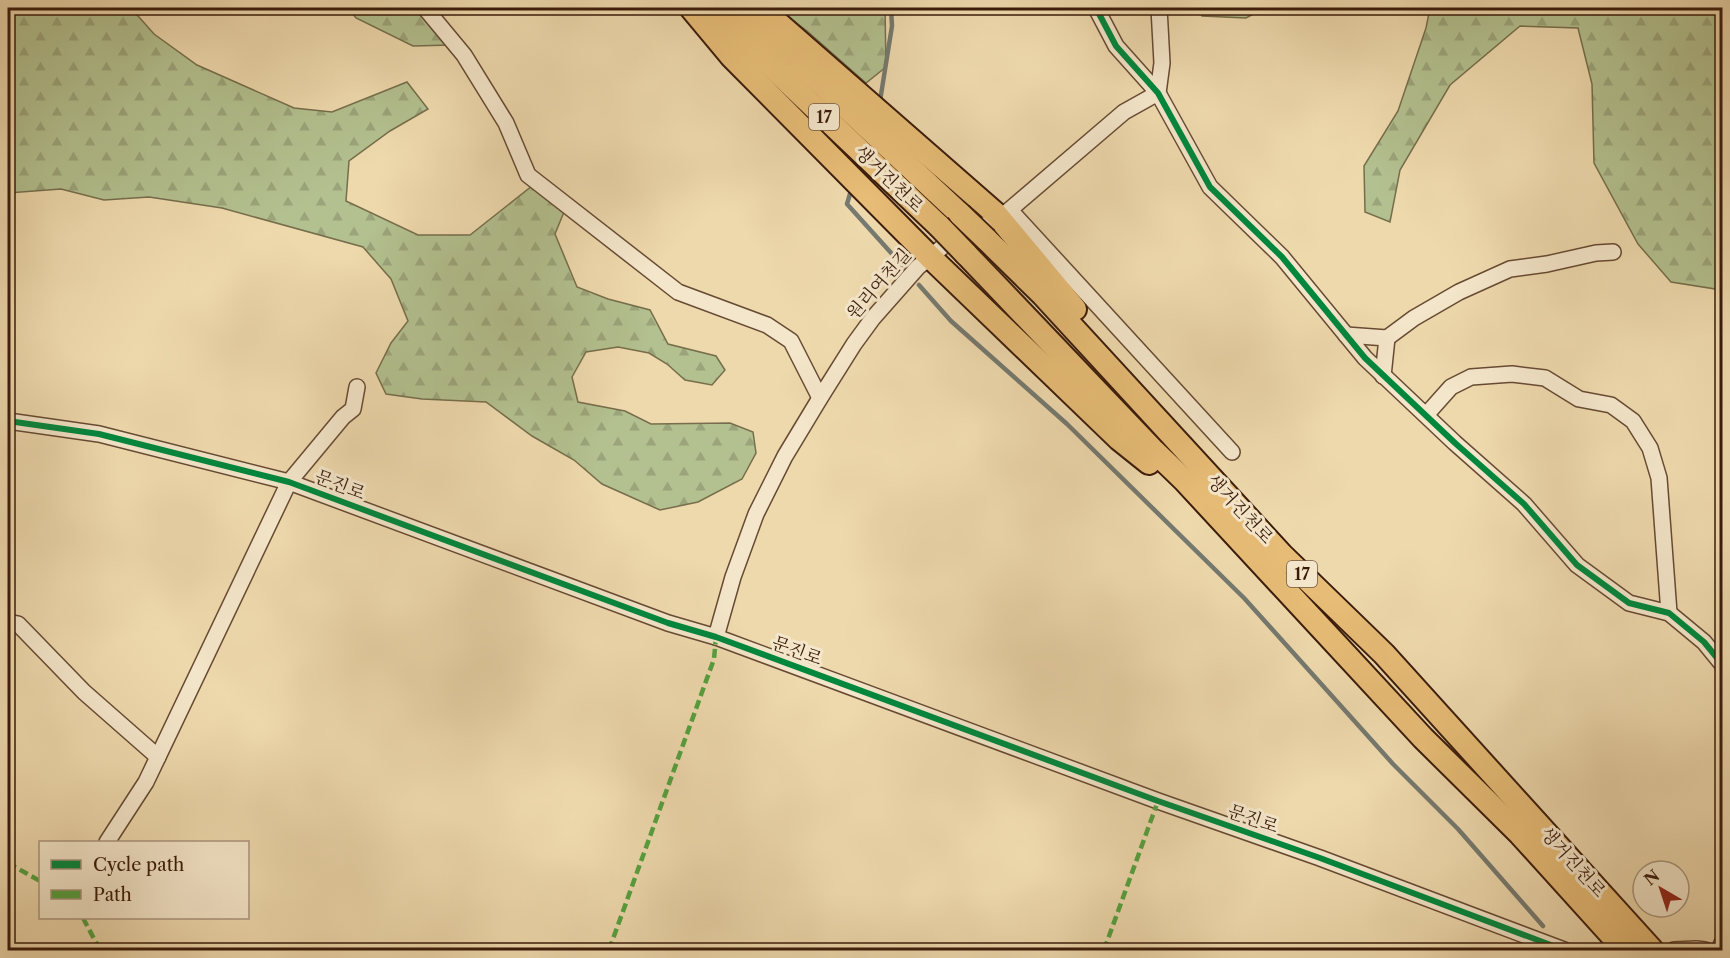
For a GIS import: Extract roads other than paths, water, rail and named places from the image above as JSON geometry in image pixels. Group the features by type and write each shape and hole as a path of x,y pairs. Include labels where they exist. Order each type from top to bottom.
{"highway":[{"path":"691,8 731,56 930,256 1119,439 1238,538"},
{"name":"생거진천로","path":"710,8 939,226 1184,480 1423,738 1520,834 1608,916"},
{"name":"생거진천로","path":"740,8 960,214 1042,295 1282,555 1384,654 1608,916"},
{"path":"757,8 1005,214 1226,494"},
{"name":"17","path":"1608,916 1625,951"},
{"name":"17","path":"1608,916 1652,951"}],"street":[{"path":"425,8 464,55 482,84 506,123 528,175 678,292 767,325 791,341 820,398"},
{"path":"1096,8 1116,46 1158,93 1210,187 1282,257 1365,358 1524,504 1577,564 1629,603 1669,613 1704,642 1722,664"},
{"path":"1158,93 1162,63 1159,8"},
{"name":"원리여천길","path":"716,637 733,577 756,514 785,456 854,344 867,327 930,256 951,240 1005,214 1124,112 1158,93"},
{"path":"1005,214 1232,452"},
{"path":"1346,335 1387,338 1414,318 1459,292 1510,269 1613,252"},
{"path":"1383,376 1387,338"},
{"path":"1426,415 1451,387 1471,376 1512,374 1545,378 1579,399 1611,405 1633,421 1650,448 1659,478 1669,613"},
{"path":"108,841 146,782 289,482 343,417 353,409 357,387"},
{"name":"문진로","path":"8,421 99,434 289,482 668,623 716,637 1147,797 1320,858 1564,951"},
{"path":"8,622 18,624 84,692 158,757"},
{"path":"1719,951 1722,943"},
{"path":"1674,951 1696,949 1704,951"}],"waterway":[{"path":"880,101 892,26 891,8"},
{"path":"852,187 847,204 902,265"},
{"path":"919,285 951,321 1067,424 1244,598 1393,764 1458,829 1543,926"}]}
